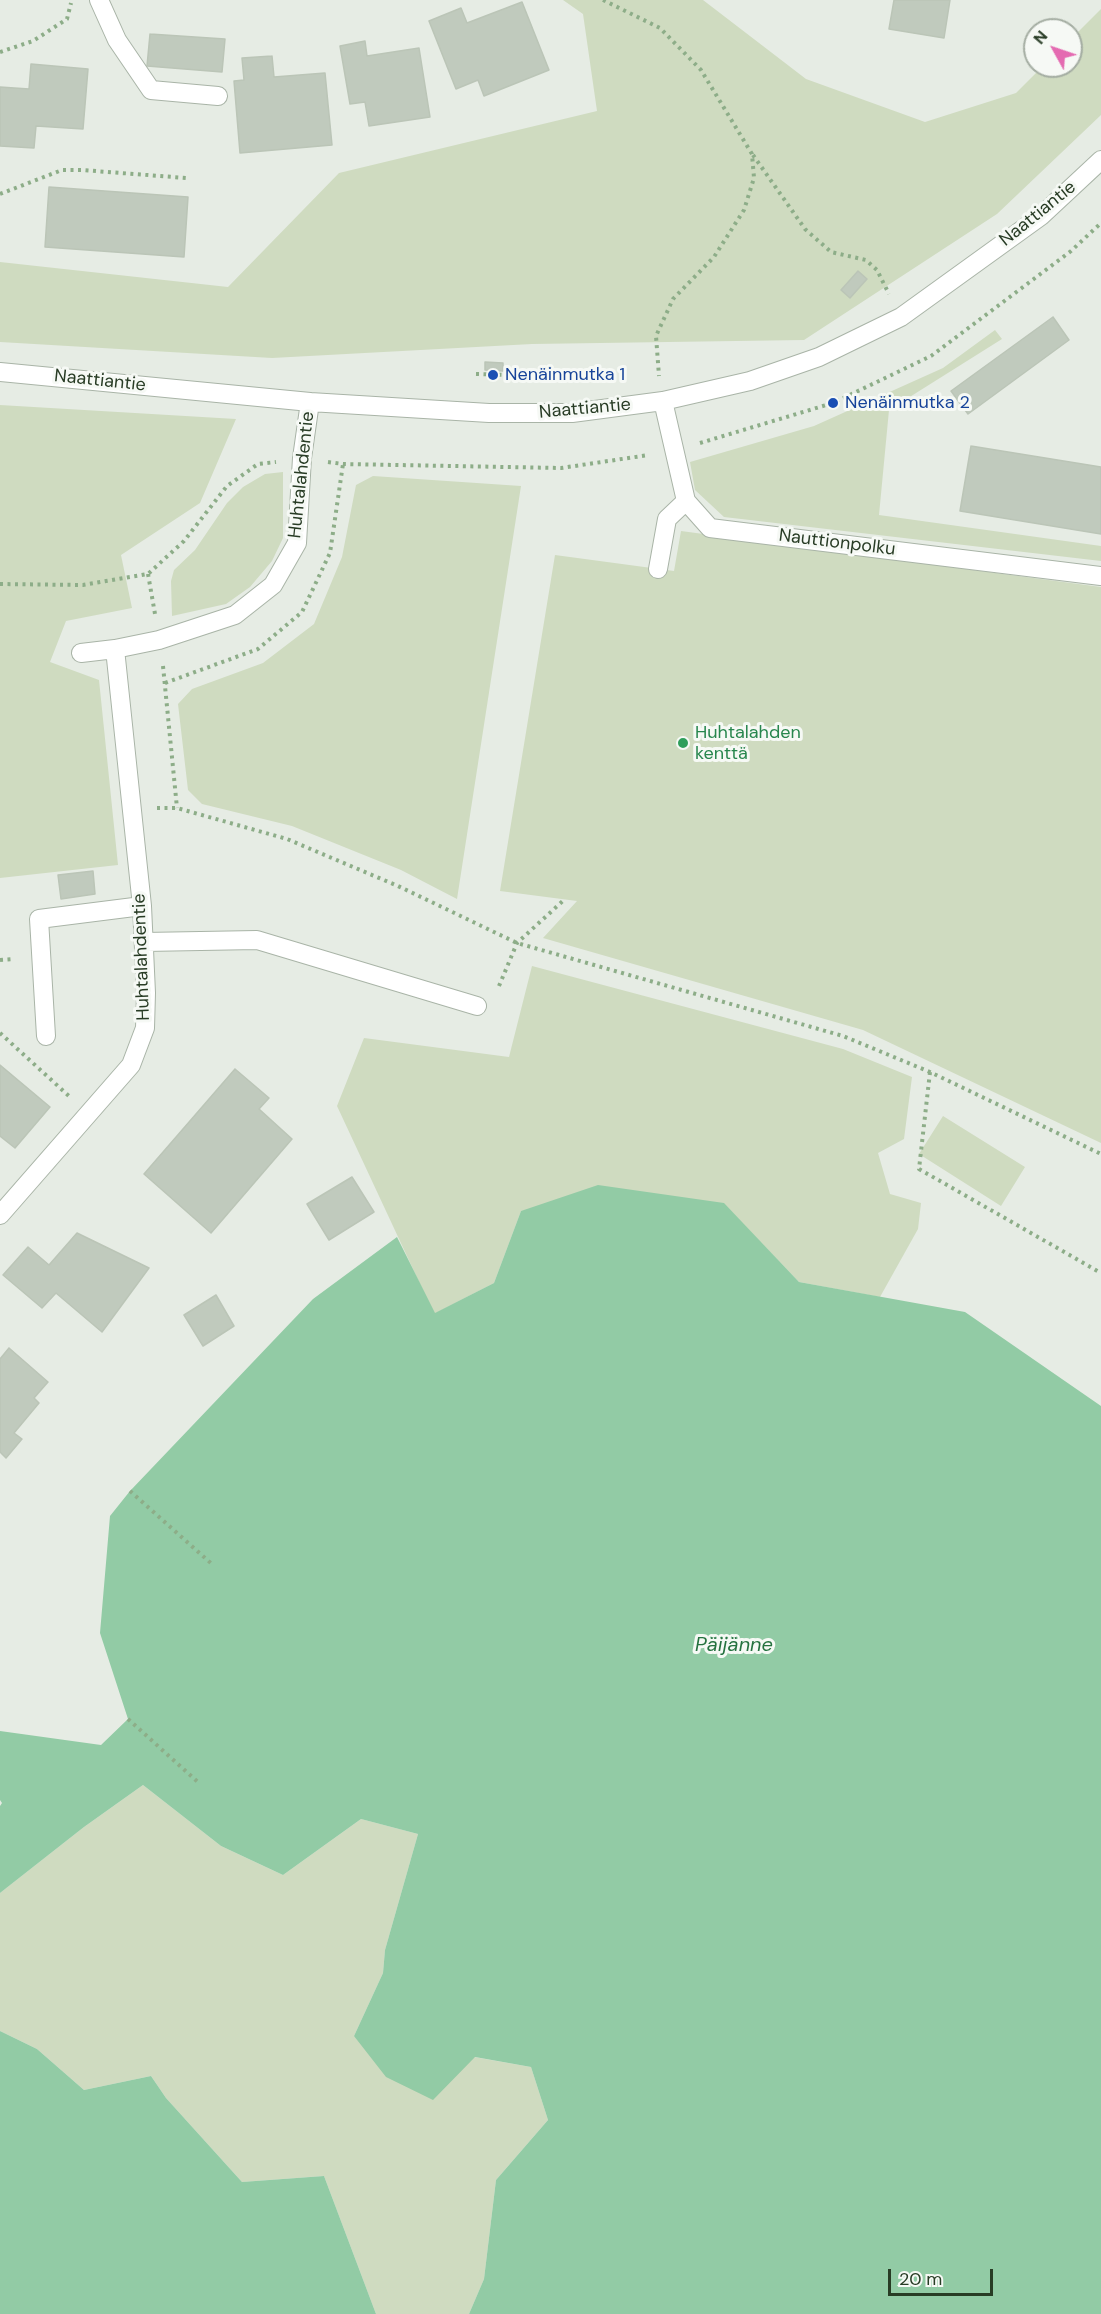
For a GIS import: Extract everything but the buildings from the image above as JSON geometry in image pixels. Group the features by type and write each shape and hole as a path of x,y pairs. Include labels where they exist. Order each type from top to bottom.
{"street":[{"path":"99,0 117,40 151,90 218,96"},
{"name":"Naattiantie","path":"0,372 310,402 489,414 572,413 663,401 750,381 819,357 900,316 1041,216 1101,160"},
{"name":"Nauttionpolku","path":"663,401 686,501 710,528 1101,576"},
{"name":"Huhtalahdentie","path":"81,653 159,640 235,615 273,585 297,543 302,458 310,402"},
{"path":"658,569 667,519 686,501"},
{"name":"Huhtalahdentie","path":"0,1215 131,1065 145,1028 142,906 115,649"},
{"path":"46,1036 39,919 142,906"},
{"path":"144,942 257,940 477,1006"}],"path":[{"path":"0,52 33,41 68,19 72,0"},
{"path":"603,0 660,28 701,70 752,154 805,229 831,252 866,260 877,270 900,316"},
{"path":"663,401 657,365 656,336 673,299 714,257 744,210 754,178 752,154"},
{"path":"0,194 62,170 186,178"},
{"path":"476,374 624,378"},
{"path":"148,574 165,683 177,808"},
{"path":"132,808 177,808 287,838 398,886 517,943 843,1036 930,1072 1101,1154"},
{"path":"500,986 517,943 565,899"},
{"path":"0,1034 89,1114"},
{"path":"930,1072 919,1169 1101,1273"},
{"path":"130,1491 213,1564"},
{"path":"128,1719 200,1784"}],"shaded area":[{"path":"563,0 703,0 806,79 925,122 1016,93 1031,78 1083,78 1083,27 1101,9 1101,115 997,214 804,340 532,344 272,358 0,342 0,262 228,287 339,173 597,111 583,14"},
{"path":"995,330 1002,339 889,410 879,515 1101,546 1101,561 724,517 695,490 690,462 814,426 943,368"},
{"path":"0,405 236,419 200,503 121,555 132,608 66,621 50,662 99,680 118,865 0,878"},
{"path":"283,472 283,538 272,561 250,587 226,604 172,616 171,581 174,570 195,550 227,503 243,487 265,474"},
{"path":"373,476 521,486 457,899 401,870 292,826 202,804 188,790 178,704 192,689 263,663 314,624 342,557 356,485"},
{"path":"681,531 1101,587 1101,1143 863,1030 543,938 577,901 500,891 555,555 674,571"},
{"path":"532,966 843,1049 912,1077 904,1139 878,1153 890,1194 921,1203 918,1229 880,1297 799,1282 723,1203 521,1211 494,1283 434,1314 337,1106 364,1038 509,1057"},
{"path":"943,1116 1025,1167 1001,1206 919,1154"},
{"path":"143,1785 221,1846 283,1875 361,1819 418,1834 385,1950 383,1973 354,2036 531,2067 548,2120 496,2180 484,2279 469,2314 376,2314 324,2176 242,2182 166,2098 151,2076 84,2090 37,2049 0,2031 0,1893 84,1827"}],"water":[{"name":"Päijänne","path":"598,1185 724,1203 799,1282 965,1312 1101,1406 1101,2314 469,2314 484,2279 496,2180 548,2120 531,2067 475,2057 433,2100 386,2077 354,2036 383,1973 385,1950 418,1834 361,1819 283,1875 221,1846 143,1785 84,1827 0,1893 0,1806 2,1803 0,1800 0,1731 101,1745 128,1719 100,1633 110,1516 130,1491 313,1299 397,1237 435,1313 494,1283 521,1211"},
{"path":"0,2031 37,2049 84,2090 151,2076 166,2098 242,2182 324,2176 376,2314 0,2314"}],"place":[{"name":"Nenäinmutka 1","path":"493,375"},
{"name":"Nenäinmutka 2","path":"833,403"},
{"name":"Huhtalahden kenttä","path":"683,743"}]}
